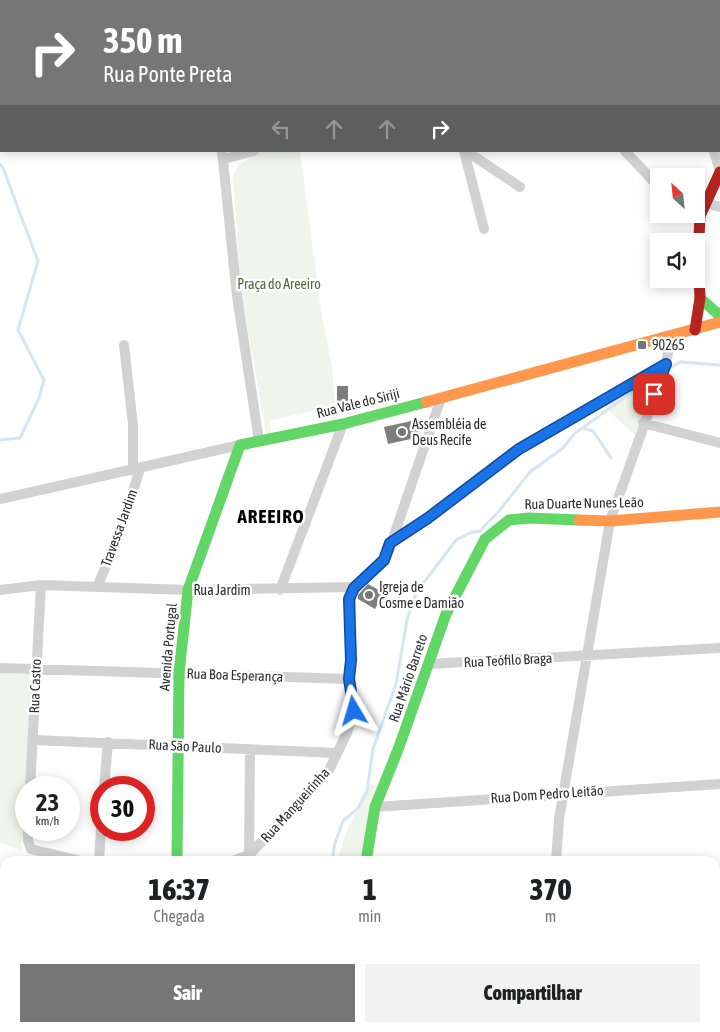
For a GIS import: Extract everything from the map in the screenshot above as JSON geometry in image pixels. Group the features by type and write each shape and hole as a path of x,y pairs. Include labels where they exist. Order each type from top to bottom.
{"street":[{"path":"246,152 223,155 234,271 259,440"},
{"path":"465,152 484,229"},
{"path":"467,152 520,187"},
{"path":"626,152 650,177"},
{"path":"705,200 720,172 714,152"},
{"path":"705,202 720,207"},
{"path":"695,223 700,298 695,330"},
{"path":"700,298 720,316"},
{"name":"Rua Vale do Siriji","path":"0,499 137,470 259,440 343,424 514,377 671,337 720,322"},
{"path":"556,856 559,819 565,793 610,521 643,423 666,364 671,337"},
{"name":"Travessa Jardim","path":"97,588 116,541 137,470 124,345"},
{"path":"390,543 428,518 519,449 666,364"},
{"path":"354,588 384,560 441,398"},
{"path":"643,423 720,443"},
{"path":"280,590 343,424"},
{"name":"Avenida Portugal","path":"177,856 179,673 188,590 240,445"},
{"name":"Rua Duarte Nunes Leão","path":"509,520 529,518 610,521 720,512"},
{"name":"Rua Mário Barreto","path":"367,856 375,806 399,748 446,614 485,539 509,520"},
{"name":"Rua Jardim","path":"0,590 41,585 188,590 354,588"},
{"name":"Rua Castro","path":"31,776 41,585"},
{"name":"Rua Mangueirinha","path":"247,856 318,783 329,770 337,754 354,711 349,679 351,660 349,599 354,588"},
{"name":"Rua Teófilo Braga","path":"429,664 720,648"},
{"name":"Rua Boa Esperança","path":"0,668 349,679"},
{"name":"Rua São Paulo","path":"33,740 337,754"},
{"path":"105,776 108,742"},
{"path":"250,750 250,855"},
{"name":"Rua Dom Pedro Leitão","path":"375,806 720,784"},
{"path":"29,841 30,848 61,856"},
{"path":"99,856 100,841"}],"green space":[{"name":"Praça do Areeiro","path":"260,152 300,152 321,311 332,367 336,419 331,421 329,407 269,421 271,433 266,434 241,291 233,176 237,168"},
{"path":"655,373 658,375 635,435 601,404"},
{"path":"0,673 30,674 29,680 34,680 27,776 15,776 15,841 23,841 22,850 0,843"},
{"path":"371,784 380,788 365,856 339,856 348,827"}],"building":[{"path":"337,386 348,386 348,410 337,410"},
{"name":"Assembléia de Deus Recife","path":"416,420 420,437 388,444 384,427"},
{"name":"Igreja de Cosme e Damião","path":"368,584 384,593 375,609 358,599 358,595"}],"waterway":[{"path":"0,164 38,261 18,330 44,380 39,398 20,438 0,440"},
{"path":"672,367 680,362 720,365"},
{"path":"333,856 335,843 343,821 358,808 367,791 373,749 396,684 407,620 416,593 456,540 470,533 480,531 499,511 530,472 563,448 574,434 653,377"},
{"path":"583,428 593,431 611,458"}],"traffic: fast":[{"path":"700,298 720,316"},
{"path":"177,856 179,673 188,590 240,445 343,424 426,402"},
{"path":"367,856 375,807 399,747 446,614 485,539 509,520 529,518 579,520"}],"traffic: slow":[{"path":"426,402 720,322"},
{"path":"579,520 610,521 720,512"}],"traffic: jam":[{"path":"695,330 700,298 698,259 700,216 720,172"}],"place":[{"name":"90265","path":"642,345"},
{"name":"Assembléia de Deus Recife","path":"402,432"},
{"name":"Igreja de Cosme e Damião","path":"369,595"}],"district":[{"name":"AREEIRO","path":"271,516"}],"route":[{"path":"354,711 349,679 351,660 349,599 354,588 384,560 390,543 428,518 519,449 666,364 654,394"}]}
